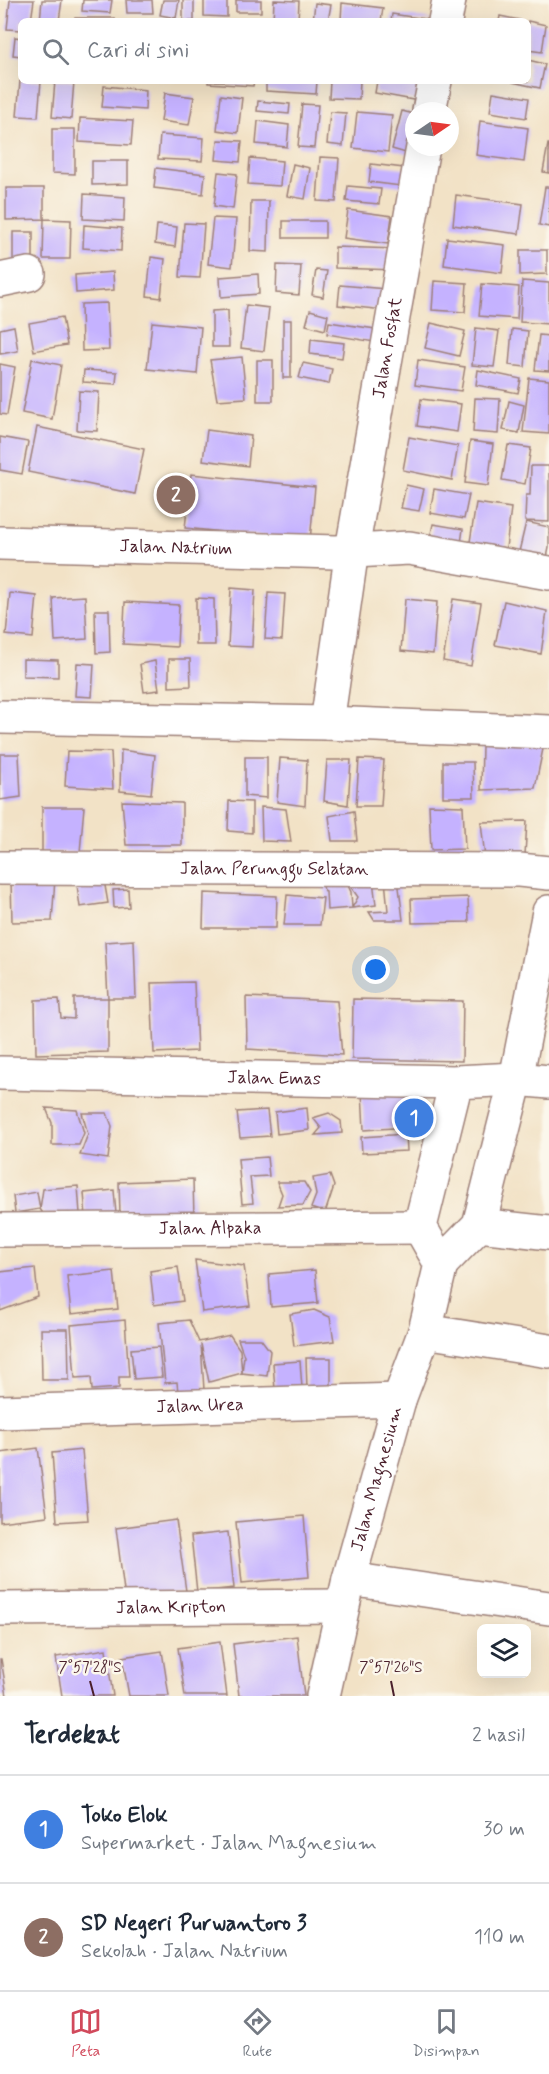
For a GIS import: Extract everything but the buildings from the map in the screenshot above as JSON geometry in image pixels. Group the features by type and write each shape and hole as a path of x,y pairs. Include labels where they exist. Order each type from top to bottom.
{"street":[{"path":"446,18 449,0"},
{"path":"431,102 434,84"},
{"name":"Jalan Fosfat","path":"327,723 352,550 421,156"},
{"name":"Jalan Natrium","path":"0,543 312,551 409,548 549,573"},
{"path":"0,717 327,723 549,732"},
{"name":"Jalan Perunggu Selatan","path":"0,868 519,870 549,873"},
{"path":"456,1082 420,1227 441,1264 479,1225 516,1079 549,912"},
{"name":"Jalan Emas","path":"0,1073 456,1082 516,1079 549,1082"},
{"path":"479,1225 549,1233"},
{"name":"Jalan Alpaka","path":"0,1230 420,1227"},
{"name":"Jalan Magnesium","path":"323,1696 345,1592 399,1400 425,1331 441,1264"},
{"path":"425,1331 549,1351"},
{"name":"Jalan Urea","path":"0,1412 399,1400"},
{"name":"Jalan Kripton","path":"0,1609 345,1592 549,1608"}],"place":[{"name":"SD Negeri Purwantoro 3","path":"176,495"},
{"name":"Toko Elok","path":"414,1118"}]}
